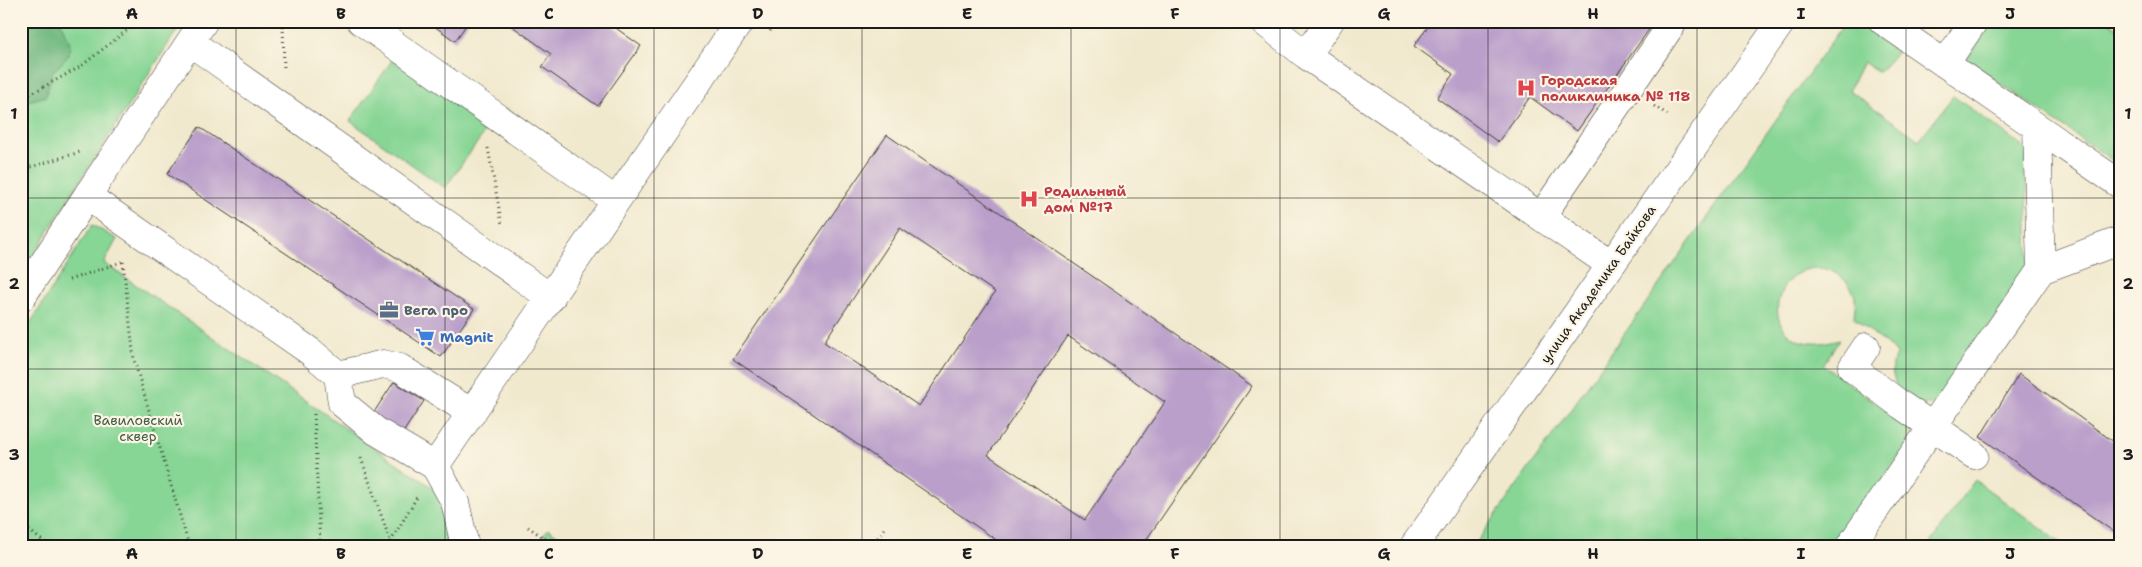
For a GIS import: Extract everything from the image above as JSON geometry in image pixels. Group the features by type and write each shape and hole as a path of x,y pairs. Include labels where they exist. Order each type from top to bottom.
{"street":[{"path":"361,21 616,201"},
{"path":"435,466 740,21"},
{"path":"1263,21 1306,55 1611,265"},
{"path":"1306,55 1330,21"},
{"path":"1541,217 1674,21"},
{"name":"улица Академика Байкова","path":"1414,546 1782,21"},
{"path":"1883,21 2121,185"},
{"path":"1945,64 1974,21"},
{"path":"21,298 123,141 197,32 551,298"},
{"path":"2037,127 2041,270"},
{"path":"87,196 311,352 338,375 342,403 376,432 435,466 455,502 465,546"},
{"path":"1850,546 2041,270 2121,240"},
{"path":"1866,347 1852,368 1974,455"},
{"path":"338,375 383,364 400,368 472,413"}],"path":[{"path":"21,99 80,66 139,21"},
{"path":"480,105 510,269"},
{"path":"21,170 123,141"},
{"path":"140,232 123,262 134,360 189,546"},
{"path":"68,281 123,262"},
{"path":"314,410 320,546"},
{"path":"358,449 392,546"},
{"path":"388,546 435,466"},
{"path":"21,524 49,546"},
{"path":"872,546 886,526"},
{"path":"528,527 556,546"}],"green space":[{"path":"21,21 183,21 62,209 21,277"},
{"path":"21,21 60,21 70,43 69,55 52,73 46,96 25,102 21,101"},
{"path":"1846,21 1858,21 1898,50 1879,72 1863,62 1849,90 1919,140 1953,96 2026,149 2029,268 1941,399 1931,404 1921,404 1904,396 1894,381 1893,362 1897,353 1854,318 1855,298 1848,283 1824,268 1804,271 1791,278 1782,290 1778,304 1778,317 1784,330 1796,339 1813,343 1840,339 1823,365 1906,424 1910,434 1907,445 1835,546 1474,546"},
{"path":"1993,21 2107,21 2121,31 2121,153 2115,162 1966,60"},
{"path":"393,59 489,126 445,188 350,121"},
{"name":"Вавиловский сквер","path":"92,225 117,239 104,263 442,494 446,546 21,546 21,338"},
{"path":"1975,480 2065,546 1928,546"},
{"path":"548,529 573,546 536,546"}],"building":[{"path":"427,21 469,21 455,41"},
{"path":"505,21 606,21 641,46 598,106 542,67 551,54"},
{"name":"Городская поликлиника № 118","path":"1432,21 1655,21 1577,131 1530,97 1498,142 1437,98 1453,74 1414,46"},
{"path":"199,127 474,309 441,357 167,174"},
{"path":"887,135 1252,386 1142,546 1005,546 733,359","holes":["900,228 995,292 919,406 824,342","1068,336 1165,402 1085,520 988,455"]},
{"path":"2019,374 2121,447 2121,537 1980,437"},
{"path":"394,382 424,401 402,434 372,415"}],"place":[{"name":"Городская поликлиника № 118","path":"1526,88"},
{"name":"Родильный дом №17","path":"1029,199"},
{"name":"Вега про","path":"389,310"},
{"name":"Magnit","path":"425,337"}]}
